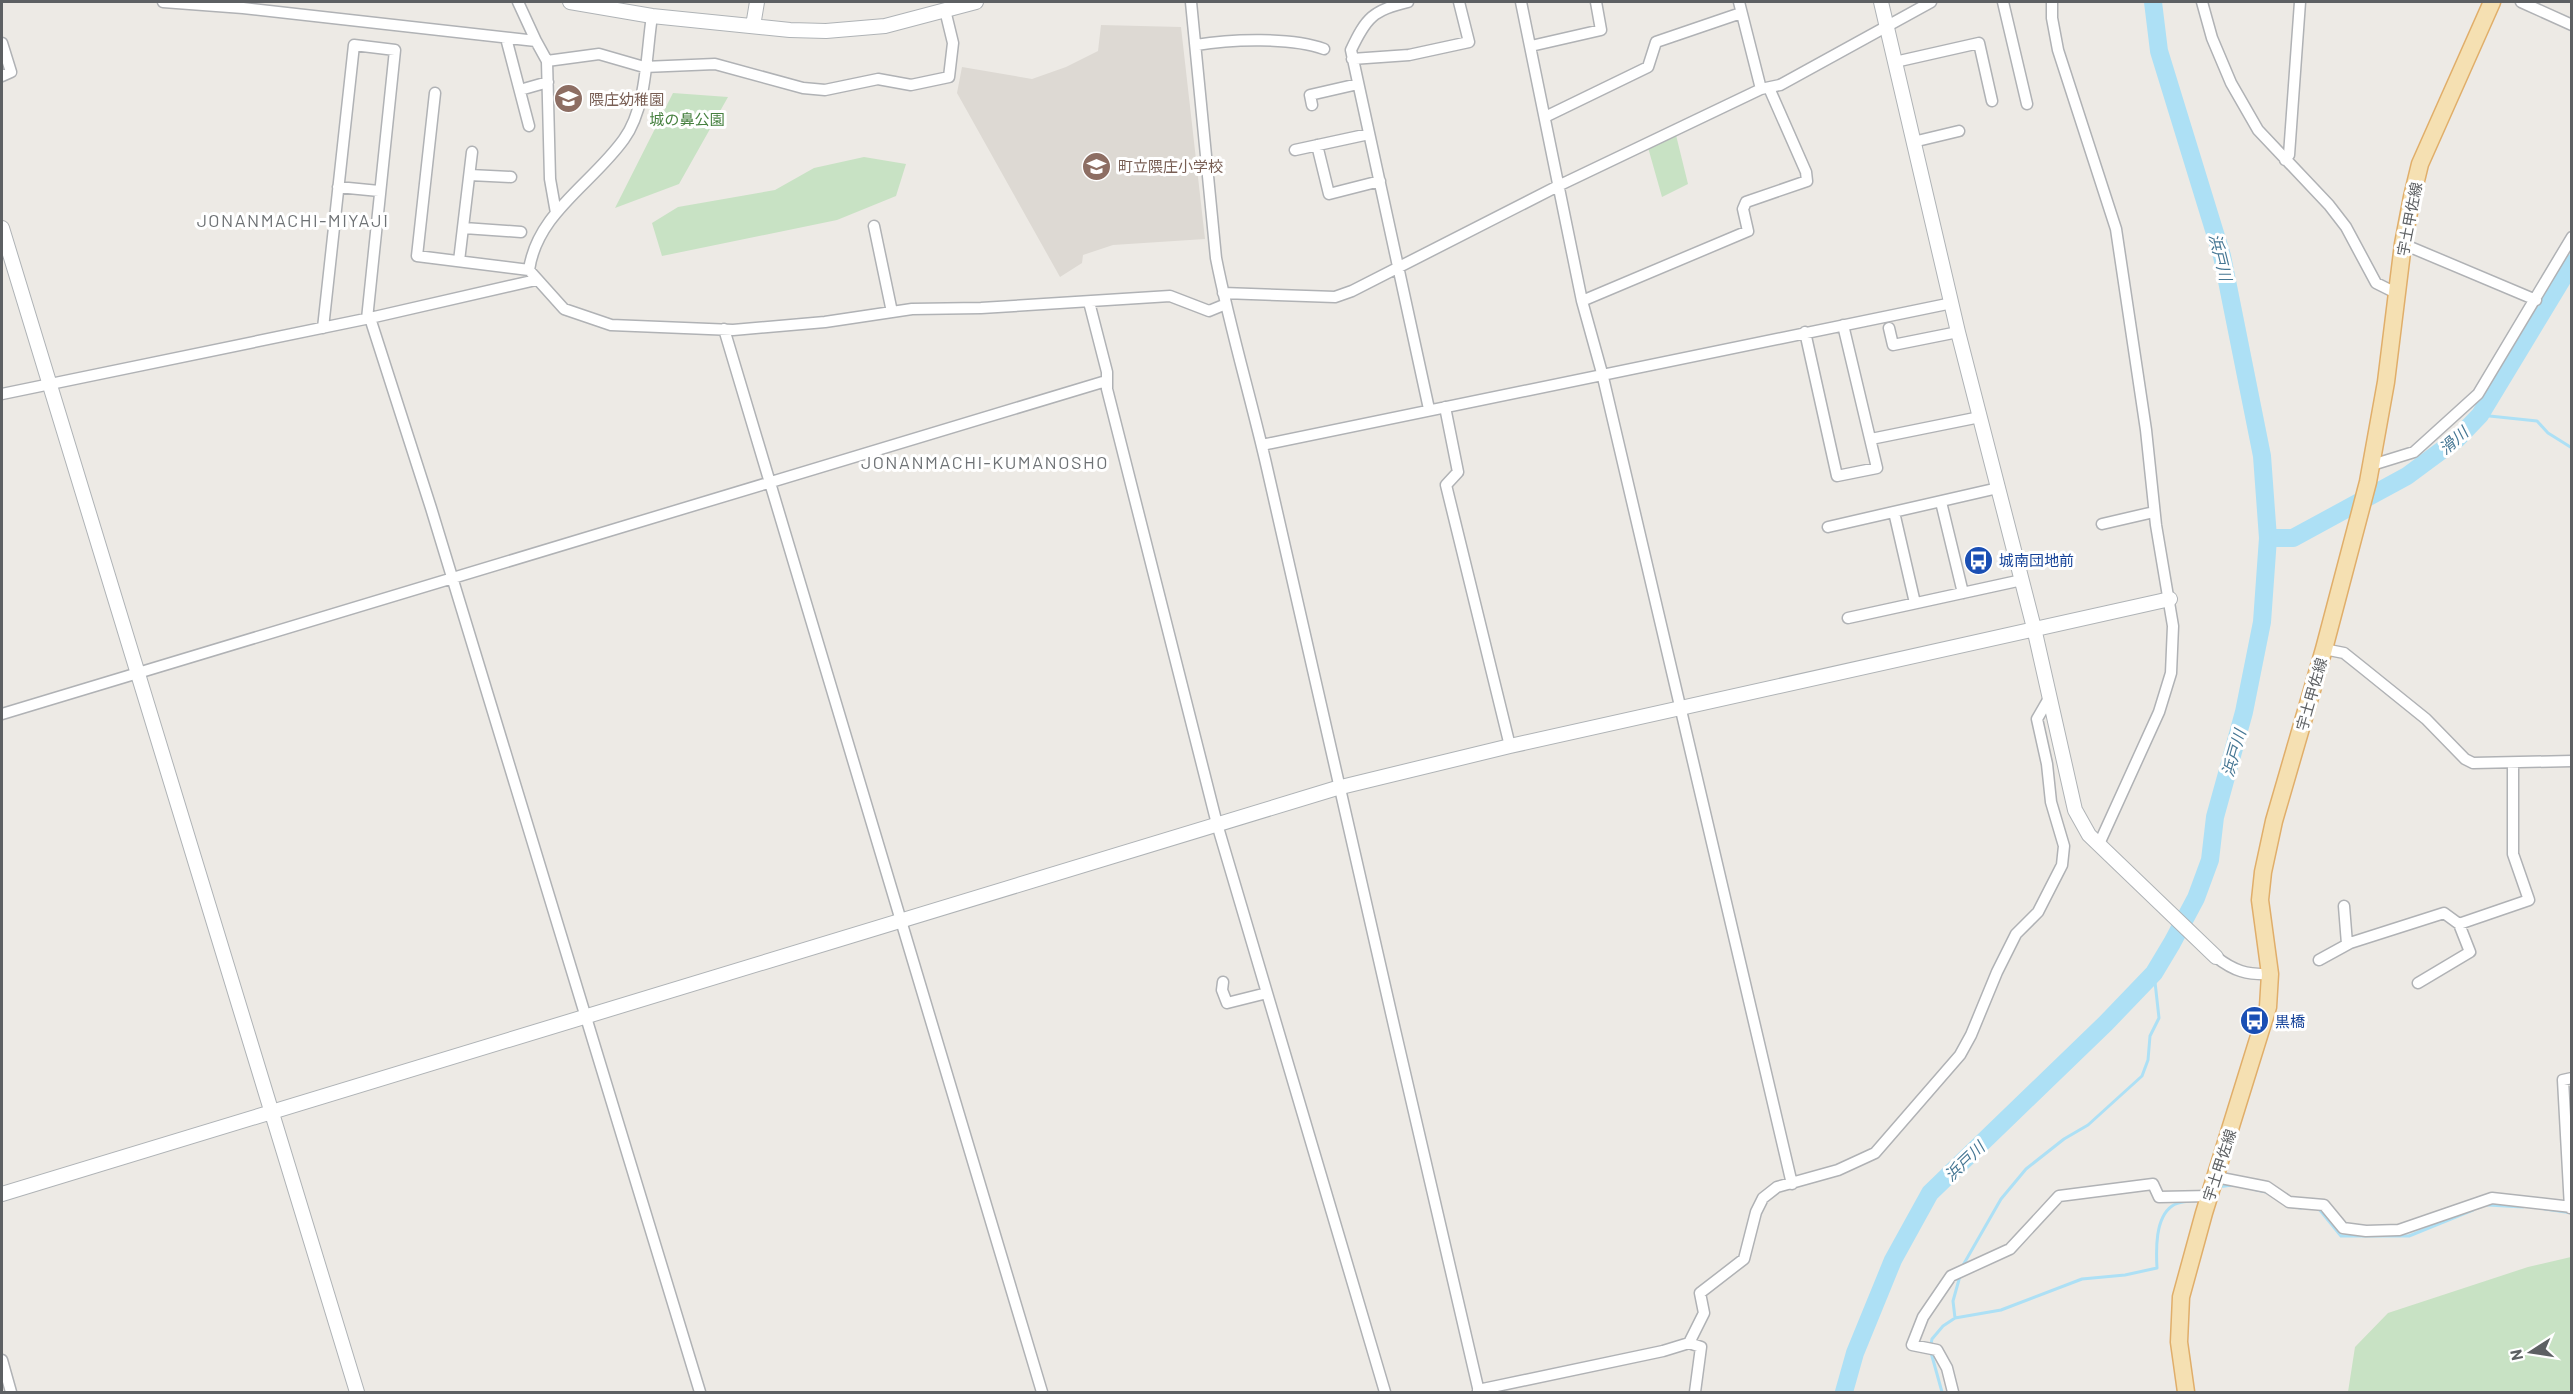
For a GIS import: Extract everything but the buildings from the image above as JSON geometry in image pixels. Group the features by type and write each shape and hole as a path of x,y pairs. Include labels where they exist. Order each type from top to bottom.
{"main road":[{"name":"宇土甲佐線","path":"2186,1392 2179,1342 2181,1298 2210,1196 2262,1034 2268,1007 2270,974 2260,900 2263,872 2274,821 2362,511 2372,465 2403,244 2420,164 2492,2"}],"street":[{"path":"163,2 243,5 536,41"},
{"path":"518,2 548,61 550,179 556,213"},
{"path":"570,2 652,16 790,30 855,30 885,26 976,2"},
{"path":"753,26 757,2"},
{"path":"1191,2 1216,258 1224,299 1262,445 1337,788 1479,1391 1663,1351 1689,1342 1701,1347 1695,1392"},
{"path":"1407,2 1384,8 1363,25 1351,50 1429,409"},
{"path":"1353,58 1408,55 1469,42 1459,2"},
{"path":"1521,2 1582,301 1602,373 1792,1184"},
{"path":"1531,46 1601,30 1596,2"},
{"path":"1582,301 1748,231 1743,209 1746,202 1807,181 1806,172 1765,89 1738,2"},
{"path":"1881,2 1958,332 2034,628 2048,700 2075,810 2089,835 2216,957 2233,970 2250,975 2270,974"},
{"path":"652,16 644,67 644,89 625,138 556,213 535,243 529,270 564,309 611,325 723,329 825,322 892,312 1170,296 1209,311 1224,299 1335,297 1352,291 1558,186 1765,89 1780,85 1931,2"},
{"path":"2003,2 2027,105"},
{"path":"2052,2 2052,18 2058,50 2116,229 2146,430 2154,512 2173,626 2171,673 2159,712 2102,847"},
{"path":"2202,2 2212,38 2242,105 2258,130 2329,205 2346,227 2376,283 2396,293"},
{"path":"2285,160 2289,155 2300,2"},
{"path":"2522,2 2571,25"},
{"path":"548,61 599,54 644,67 715,64 803,88 825,90 879,79 911,85 949,77 953,43 945,10"},
{"path":"1545,117 1648,67 1656,42 1741,13"},
{"path":"506,38 529,126"},
{"path":"1895,62 1978,38 1992,101"},
{"path":"1196,45 1224,40 1305,42 1324,49"},
{"path":"2,43 11,72 2,76"},
{"path":"323,328 354,45 395,50 379,191 369,318 452,578 700,1392"},
{"path":"520,90 548,82"},
{"path":"1312,105 1310,95 1358,84"},
{"path":"435,93 417,256 529,270"},
{"path":"1913,142 1959,131"},
{"path":"1295,150 1369,134"},
{"path":"1317,146 1329,194 1380,181"},
{"path":"459,261 472,152"},
{"path":"470,175 511,177"},
{"path":"338,187 379,191"},
{"path":"874,226 892,312"},
{"path":"2,228 357,1392"},
{"path":"464,228 521,232"},
{"path":"2372,465 2414,452 2478,394 2536,300 2571,237"},
{"path":"2403,244 2536,300"},
{"path":"2,394 323,328 536,280"},
{"path":"1089,302 1107,372 1106,381 1217,824 1385,1392"},
{"path":"1262,445 1602,373 1952,303"},
{"path":"1805,332 1837,476 1877,468 1842,325"},
{"path":"1889,328 1893,345 1958,332"},
{"path":"723,329 1041,1392"},
{"path":"2,714 1106,381"},
{"path":"1445,407 1458,472 1446,485 1510,746"},
{"path":"1871,439 1980,417"},
{"path":"1828,527 1998,488"},
{"path":"1941,502 1963,593"},
{"path":"1894,512 1915,603"},
{"path":"2102,524 2154,512"},
{"path":"1848,618 2022,580"},
{"path":"2,1194 585,1014 1337,788 1510,746 2170,598"},
{"path":"2324,650 2344,653 2426,719 2465,759 2473,763 2513,764 2571,761"},
{"path":"1689,1342 1704,1313 1700,1293 1744,1258 1756,1212 1763,1198 1777,1187 1860,1162 1875,1153 1960,1055 1971,1035 1996,972 2016,934 2038,912 2062,865 2064,846 2051,802 2047,764 2037,719 2048,700"},
{"path":"2459,924 2529,900 2513,854 2513,764"},
{"path":"2344,906 2347,944"},
{"path":"2319,960 2347,944 2444,913 2459,924 2470,952 2418,983"},
{"path":"1223,982 1222,990 1227,1002 1267,993"},
{"path":"2216,1177 2267,1187 2289,1202 2324,1206 2343,1228 2366,1231 2399,1230 2417,1226 2492,1197 2519,1202 2537,1201 2571,1208 2563,1080 2571,1078"},
{"path":"1953,1392 1947,1368 1937,1350 1912,1345 1923,1317 1951,1276 2010,1249 2059,1196 2153,1184 2158,1197 2210,1196"},
{"path":"2,1360 11,1392"}],"shaded area":[{"name":"町立隈庄小学校","path":"1101,25 1181,27 1205,239 1113,245 1083,255 1082,263 1060,277 957,93 962,67 1032,79 1066,67 1098,51"}],"green space":[{"name":"城の鼻公園","path":"673,93 728,97 679,184 615,208"},
{"path":"1675,131 1688,184 1662,197 1647,144"},
{"path":"864,157 906,164 896,196 837,220 662,256 652,223 678,207 775,190 814,168"},
{"path":"2571,1257 2571,1392 2348,1392 2355,1347 2388,1313 2528,1267"}],"waterway":[{"name":"浜戸川","path":"1844,1392 1855,1353 1893,1260 1930,1193 2106,1023 2154,973 2172,943 2196,898 2210,860 2215,817 2244,712 2262,622 2268,538 2262,456 2222,256 2159,51 2153,2"},
{"name":"滑川","path":"2268,538 2293,538 2407,476 2457,439 2480,415 2572,263"},
{"path":"2480,415 2537,421 2548,433 2572,448"},
{"path":"1962,1267 2001,1199 2026,1169 2064,1139 2088,1125 2142,1076 2148,1060 2150,1036 2159,1018 2154,973"},
{"path":"2218,1187 2232,1185"},
{"path":"2253,1189 2270,1193"},
{"path":"1942,1392 1930,1349 1932,1339 1943,1326 1955,1318 2001,1310 2082,1279 2125,1275 2157,1268 2158,1235 2162,1218 2166,1211 2174,1205 2190,1201"},
{"path":"2488,1205 2523,1207"},
{"path":"2287,1206 2301,1208"},
{"path":"2319,1209 2341,1236 2409,1236 2473,1210"},
{"path":"2545,1209 2572,1213"},
{"path":"1955,1318 1953,1301 1960,1276"}],"place":[{"name":"隈庄幼稚園","path":"568,99"},
{"name":"町立隈庄小学校","path":"1097,166"},
{"name":"城南団地前","path":"1978,560"},
{"name":"黒橋","path":"2254,1021"}],"district":[{"name":"JONANMACHI-MIYAJI","path":"293,220"},
{"name":"JONANMACHI-KUMANOSHO","path":"985,462"}]}
